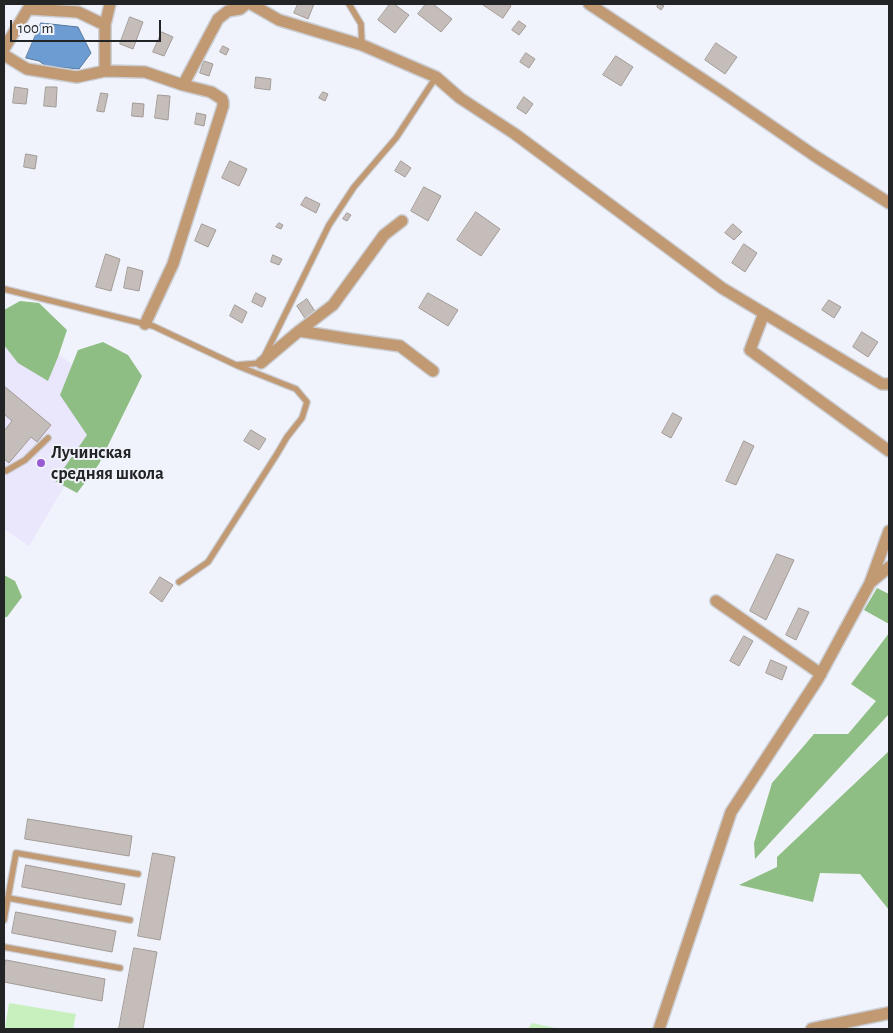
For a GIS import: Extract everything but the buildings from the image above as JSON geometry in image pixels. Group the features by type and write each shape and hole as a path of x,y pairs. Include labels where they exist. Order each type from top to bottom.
{"street":[{"path":"105,71 105,25 110,4"},
{"path":"184,85 218,19 228,11 240,9 246,4"},
{"path":"251,4 280,20 362,45 436,77 460,98 514,134 722,288 882,384 889,384"},
{"path":"589,4 889,203"},
{"path":"4,49 28,8 78,12 105,25"},
{"path":"4,54 27,69 77,77 105,71 145,72 211,92 222,99 223,106 173,264 145,324"},
{"path":"261,362 299,330 333,305 384,235 402,221"},
{"path":"764,313 750,350 889,451"},
{"path":"299,330 400,346 433,371"},
{"path":"659,1029 731,812 821,674 870,583 889,531"},
{"path":"870,583 889,567"},
{"path":"716,601 821,674"},
{"path":"812,1029 889,1014"}],"lane":[{"path":"349,4 361,24 362,45"},
{"path":"236,365 261,362 329,224 354,187 396,138 436,77"},
{"path":"4,289 153,326 236,365 296,389 307,402 302,418 287,437 208,562 179,582"},
{"path":"4,470 6,471 25,460 48,438"},
{"path":"4,920 16,853 138,874"},
{"path":"8,898 130,920"},
{"path":"4,947 120,968"}],"shaded area":[{"name":"Лучинская средняя школа","path":"6,316 117,397 29,546 4,529 4,318"}],"green space":[{"path":"20,301 39,303 67,330 48,381 18,363 4,345 4,310"},
{"path":"103,342 128,355 142,376 99,464 77,493 55,481 87,435 60,395 78,350"},
{"path":"4,575 15,581 22,597 7,617 4,617"},
{"path":"877,588 889,594 889,624 864,610"},
{"path":"889,633 889,714 755,859 754,843 772,783 814,734 848,734 876,701 851,684"},
{"path":"889,751 889,910 860,874 820,873 813,902 739,885 777,867 777,857"},
{"path":"9,1003 76,1014 73,1029 5,1029"},
{"path":"532,1023 560,1029 528,1029"}],"water":[{"path":"41,23 78,27 91,53 79,69 46,66 39,61 26,58"}],"place":[{"name":"Лучинская средняя школа","path":"41,463"}]}
